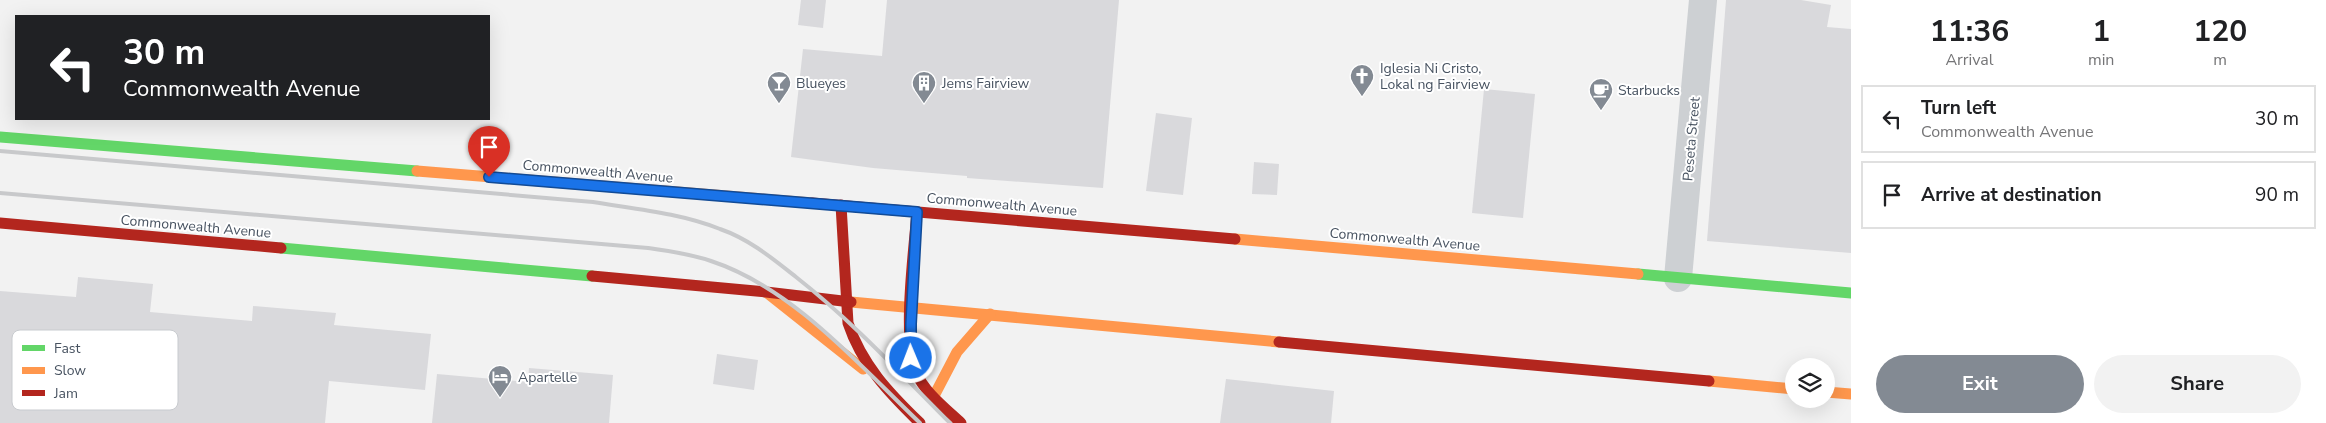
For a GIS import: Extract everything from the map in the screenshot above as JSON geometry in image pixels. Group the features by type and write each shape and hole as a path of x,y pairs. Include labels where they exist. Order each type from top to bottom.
{"main road":[{"name":"Commonwealth Avenue","path":"0,137 917,212 1851,293"},
{"path":"841,206 848,323 853,342 876,380"},
{"path":"917,212 911,308 911,358 919,377 934,396 961,423"},
{"name":"Commonwealth Avenue","path":"0,223 766,292 846,302 1785,388"},
{"path":"766,292 876,380 920,423"},
{"path":"934,396 950,361 966,338 990,314"},
{"path":"1835,393 1851,394"}],"street":[{"name":"Peseta Street","path":"1678,278 1703,0"}],"building":[{"path":"801,0 826,0 823,28 798,25"},
{"path":"887,0 1119,0 1103,188 967,178 967,176 873,168 791,157 803,49 882,56"},
{"path":"1726,0 1801,0 1831,5 1827,27 1851,29 1851,253 1707,241"},
{"path":"1484,89 1535,94 1523,218 1472,213"},
{"path":"1156,113 1192,118 1183,195 1146,191"},
{"path":"1254,162 1279,164 1277,195 1252,194"},
{"path":"78,277 153,284 150,312 252,321 253,306 336,313 334,325 431,334 425,390 329,381 325,423 0,423 0,291 76,297"},
{"path":"717,354 758,360 754,390 713,384"},
{"path":"529,368 613,375 609,423 432,423 437,374 528,382"},
{"path":"1226,379 1334,391 1331,423 1220,423"}],"railway":[{"path":"0,151 593,202 689,219 741,238 787,270 856,329 950,423"},
{"path":"0,193 648,248 696,256 741,273 797,309 849,353 920,423"}],"traffic: fast":[{"path":"0,137 417,171"},
{"path":"281,248 592,276"},
{"path":"1638,274 1851,293"}],"traffic: slow":[{"path":"417,171 812,203"},
{"path":"1235,239 1638,274"},
{"path":"766,292 863,369"},
{"path":"851,302 1279,342"},
{"path":"934,396 957,352 990,314"},
{"path":"1709,381 1785,388"},
{"path":"1835,393 1851,394"}],"traffic: jam":[{"path":"812,203 1235,239"},
{"path":"841,205 848,323 861,352 878,378 920,423"},
{"path":"917,212 909,317 912,357 916,372 924,386 961,423"},
{"path":"0,223 281,248"},
{"path":"592,276 851,302"},
{"path":"1279,342 1709,381"}],"place":[{"name":"Iglesia Ni Cristo, Lokal ng Fairview","path":"1362,97"},
{"name":"Blueyes","path":"779,104"},
{"name":"Jems Fairview","path":"924,104"},
{"name":"Starbucks","path":"1601,111"},
{"name":"Apartelle","path":"500,398"}],"route":[{"path":"489,177 917,212 910,340 911,358"}]}
